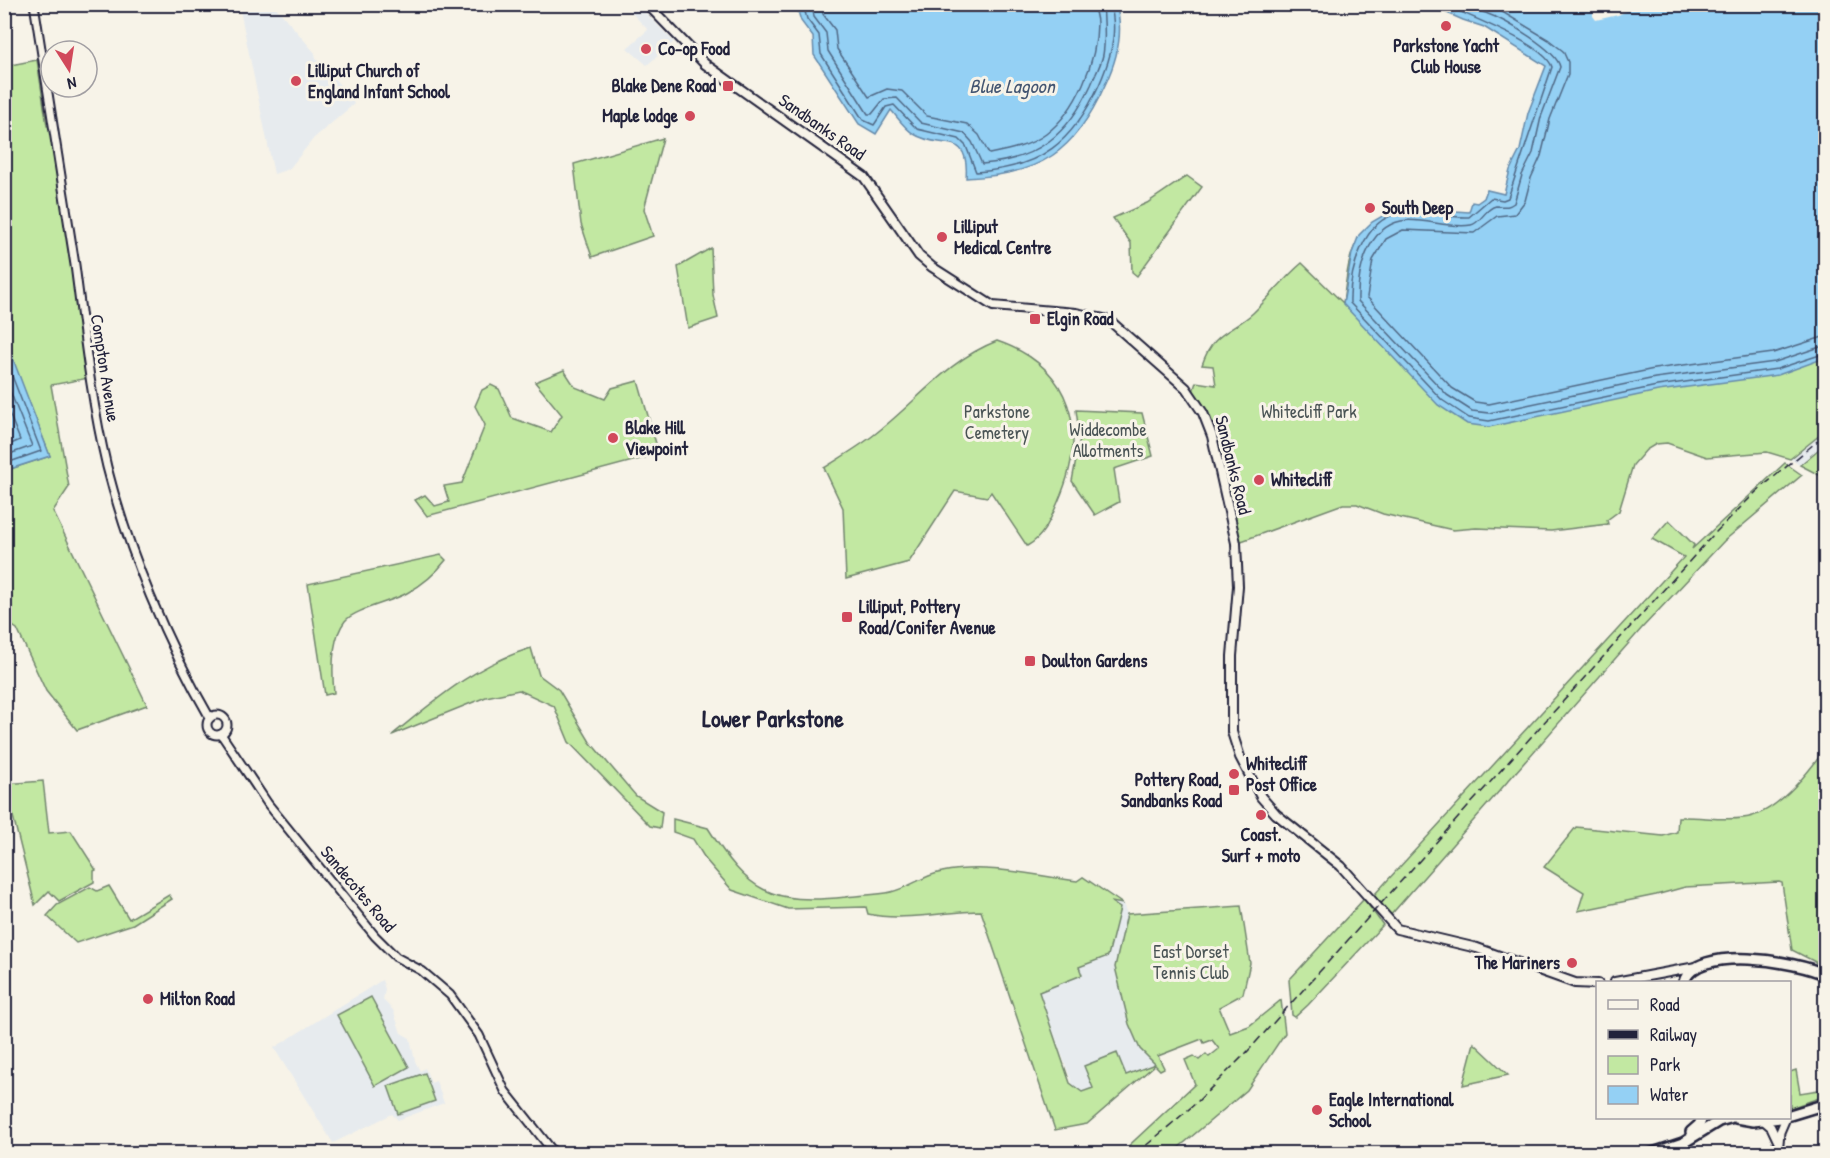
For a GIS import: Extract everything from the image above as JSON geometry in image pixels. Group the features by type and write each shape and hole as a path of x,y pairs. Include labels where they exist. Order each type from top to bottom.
{"highway":[{"path":"1683,981 1696,966 1737,960 1771,959 1793,963 1826,975"},
{"path":"1791,1115 1826,1104"},
{"path":"1678,1144 1699,1125 1702,1119"},
{"path":"1650,1154 1678,1144 1728,1119"},
{"path":"1745,1119 1764,1121 1775,1119"}],"main road":[{"name":"Sandbanks Road","path":"648,4 705,64 864,177 914,248 932,267 993,306 1074,312 1109,320 1142,346 1186,388 1200,408 1212,436 1236,543 1238,586 1233,656 1232,732 1240,757 1261,797 1276,814 1341,866 1369,896 1386,920 1397,929 1478,948 1575,983 1596,984"},
{"path":"1620,981 1696,966"},
{"path":"1659,974 1681,981"}],"street":[{"name":"Compton Avenue","path":"34,4 64,191 90,387 108,468 141,570 163,625 188,680 210,718"},
{"name":"Compton Avenue","path":"210,718 219,715 226,721 227,728 221,734"},
{"name":"Compton Avenue","path":"210,718 207,726 210,731 221,734 272,807"},
{"name":"Sandecotes Road","path":"272,807 375,936 396,957 422,971 450,995 479,1035 505,1091 555,1154"},
{"path":"1778,1154 1780,1132 1786,1119"},
{"path":"1764,1121 1771,1127 1779,1144"}],"shaded area":[{"name":"Lilliput Church of England Infant School","path":"239,5 274,5 315,53 316,59 351,97 354,104 314,138 289,169 274,174"},
{"path":"634,5 639,6 674,42 647,65 627,48 648,30 630,11"},
{"path":"1825,431 1825,444 1800,465 1790,459"},
{"path":"1018,885 1123,904 1127,914 1115,967 1129,1024 1140,1049 1155,1064 1082,1092 1079,1102 1039,992"},
{"path":"382,980 385,989 383,1000 393,1010 401,1033 410,1038 415,1061 420,1071 425,1068 431,1083 436,1081 444,1103 398,1120 392,1114 333,1143 274,1048"}],"green space":[{"path":"37,60 39,99 43,99 47,126 53,125 89,378 51,385 69,487 53,511 147,705 77,730 46,691 17,629 5,621 4,466 7,470 50,456 4,338 5,66"},
{"path":"663,138 644,209 653,236 592,257 581,224 574,164"},
{"path":"1187,176 1202,187 1137,276 1132,272 1131,243 1113,218 1147,203"},
{"name":"Whitecliff Park","path":"1398,207 1435,210 1826,357 1825,431 1790,459 1767,452 1707,457 1667,443 1656,444 1646,450 1633,465 1619,511 1607,520 1608,524 1551,531 1476,528 1453,530 1383,514 1357,504 1343,504 1236,543 1212,436 1192,395 1196,382 1216,385 1213,366 1202,365 1206,354 1217,339 1253,313 1302,263 1343,303 1348,270 1355,246 1370,226"},
{"path":"711,248 713,295 718,318 688,328 678,267"},
{"name":"Parkstone Cemetery","path":"997,341 1023,353 1043,367 1058,385 1068,405 1072,427 1072,451 1067,476 1046,527 1038,538 1027,546 991,492 987,497 955,491 909,562 846,579 843,508 824,468 875,434 963,359"},
{"path":"564,370 575,387 605,399 612,388 638,381 659,454 427,516 415,500 425,495 435,506 449,502 444,486 462,483 485,425 475,406 482,390 491,385 499,389 512,418 551,432 562,415 535,382"},
{"name":"Widdecombe Allotments","path":"1076,410 1142,413 1153,456 1114,469 1119,502 1095,515 1072,481 1080,439"},
{"path":"1825,444 1825,478 1800,465"},
{"path":"1785,463 1802,475 1724,541 1642,628 1389,917 1374,895 1684,557 1652,539 1669,520 1694,545 1692,549"},
{"path":"441,555 446,560 418,586 400,596 357,613 345,621 340,628 335,646 334,693 325,695 308,584"},
{"path":"531,648 539,675 559,690 590,742 636,796 662,812 660,828 650,826 569,742 554,706 519,690 486,697 392,735 457,684 492,664"},
{"path":"1825,749 1825,967 1792,950 1782,883 1685,887 1578,911 1584,892 1544,867 1576,827 1663,836 1677,832 1678,817 1735,819 1755,815 1779,801 1790,791"},
{"path":"43,781 49,833 71,831 96,870 94,871 94,882 59,901 49,891 35,905 5,784"},
{"name":"East Dorset Tennis Club","path":"673,819 708,828 722,850 749,880 764,890 798,899 886,893 904,888 935,874 959,870 992,869 1077,881 1083,877 1123,904 1111,902 1120,908 1108,956 1079,967 1082,975 1039,992 1070,1083 1082,1092 1093,1088 1084,1066 1117,1053 1126,1075 1155,1064 1140,1049 1129,1024 1115,967 1127,914 1241,906 1250,963 1243,994 1219,1007 1230,1033 1249,1026 1281,1000 1285,1033 1247,1090 1172,1153 1121,1153 1195,1084 1185,1060 1194,1056 1199,1060 1206,1054 1209,1057 1219,1049 1212,1040 1204,1043 1202,1039 1158,1056 1164,1068 1160,1070 1155,1065 1087,1124 1055,1130 981,911 895,917 868,914 866,907 788,909 732,890 706,860 693,839 673,832"},
{"path":"109,886 129,919 169,895 172,899 133,924 76,943 47,916 57,905 90,887 97,891"},
{"path":"1364,899 1383,925 1295,1017 1292,1015 1289,980"},
{"path":"371,997 409,1067 375,1086 337,1015"},
{"path":"1474,1043 1508,1075 1463,1085"},
{"path":"1796,1070 1800,1093 1825,1089 1825,1096 1791,1108 1791,1072"},
{"path":"425,1073 435,1101 398,1114 388,1086"}],"water":[{"name":"Blue Lagoon","path":"796,5 1116,5 1119,25 1118,45 1105,85 1081,127 1068,143 1052,156 1015,172 966,178 966,163 958,147 924,139 914,134 891,110 876,134 859,124 814,55 813,37 801,21"},
{"path":"1429,5 1825,5 1825,358 1778,375 1658,391 1489,427 1467,424 1438,405 1343,304 1352,253 1359,235 1372,222 1398,207 1469,212 1472,202 1477,203 1484,198 1487,190 1504,194 1510,170 1520,150 1528,113 1546,66 1484,27"},
{"path":"5,338 50,456 7,470 4,466"}],"pier":[{"path":"1593,4 1640,5 1618,15 1596,20 1593,16"}],"railway":[{"path":"1136,1154 1195,1104 1248,1051 1713,535 1757,491 1826,434"}],"place":[{"name":"Parkstone Yacht Club House","path":"1446,26"},
{"name":"Co-op Food","path":"646,49"},
{"name":"Lilliput Church of England Infant School","path":"296,81"},
{"name":"Blake Dene Road","path":"728,86"},
{"name":"Maple lodge","path":"690,116"},
{"name":"South Deep","path":"1370,208"},
{"name":"Lilliput Medical Centre","path":"942,237"},
{"name":"Elgin Road","path":"1035,319"},
{"name":"Blake Hill Viewpoint","path":"613,438"},
{"name":"Whitecliff","path":"1259,480"},
{"name":"Lilliput, Pottery Road/Conifer Avenue","path":"847,617"},
{"name":"Doulton Gardens","path":"1030,661"},
{"name":"Whitecliff Post Office","path":"1234,774"},
{"name":"Pottery Road, Sandbanks Road","path":"1234,790"},
{"name":"Coast. Surf + moto","path":"1261,815"},
{"name":"The Mariners","path":"1572,963"},
{"name":"Milton Road","path":"148,999"},
{"name":"Eagle International School","path":"1317,1110"}],"district":[{"name":"Lower Parkstone","path":"773,719"}]}
